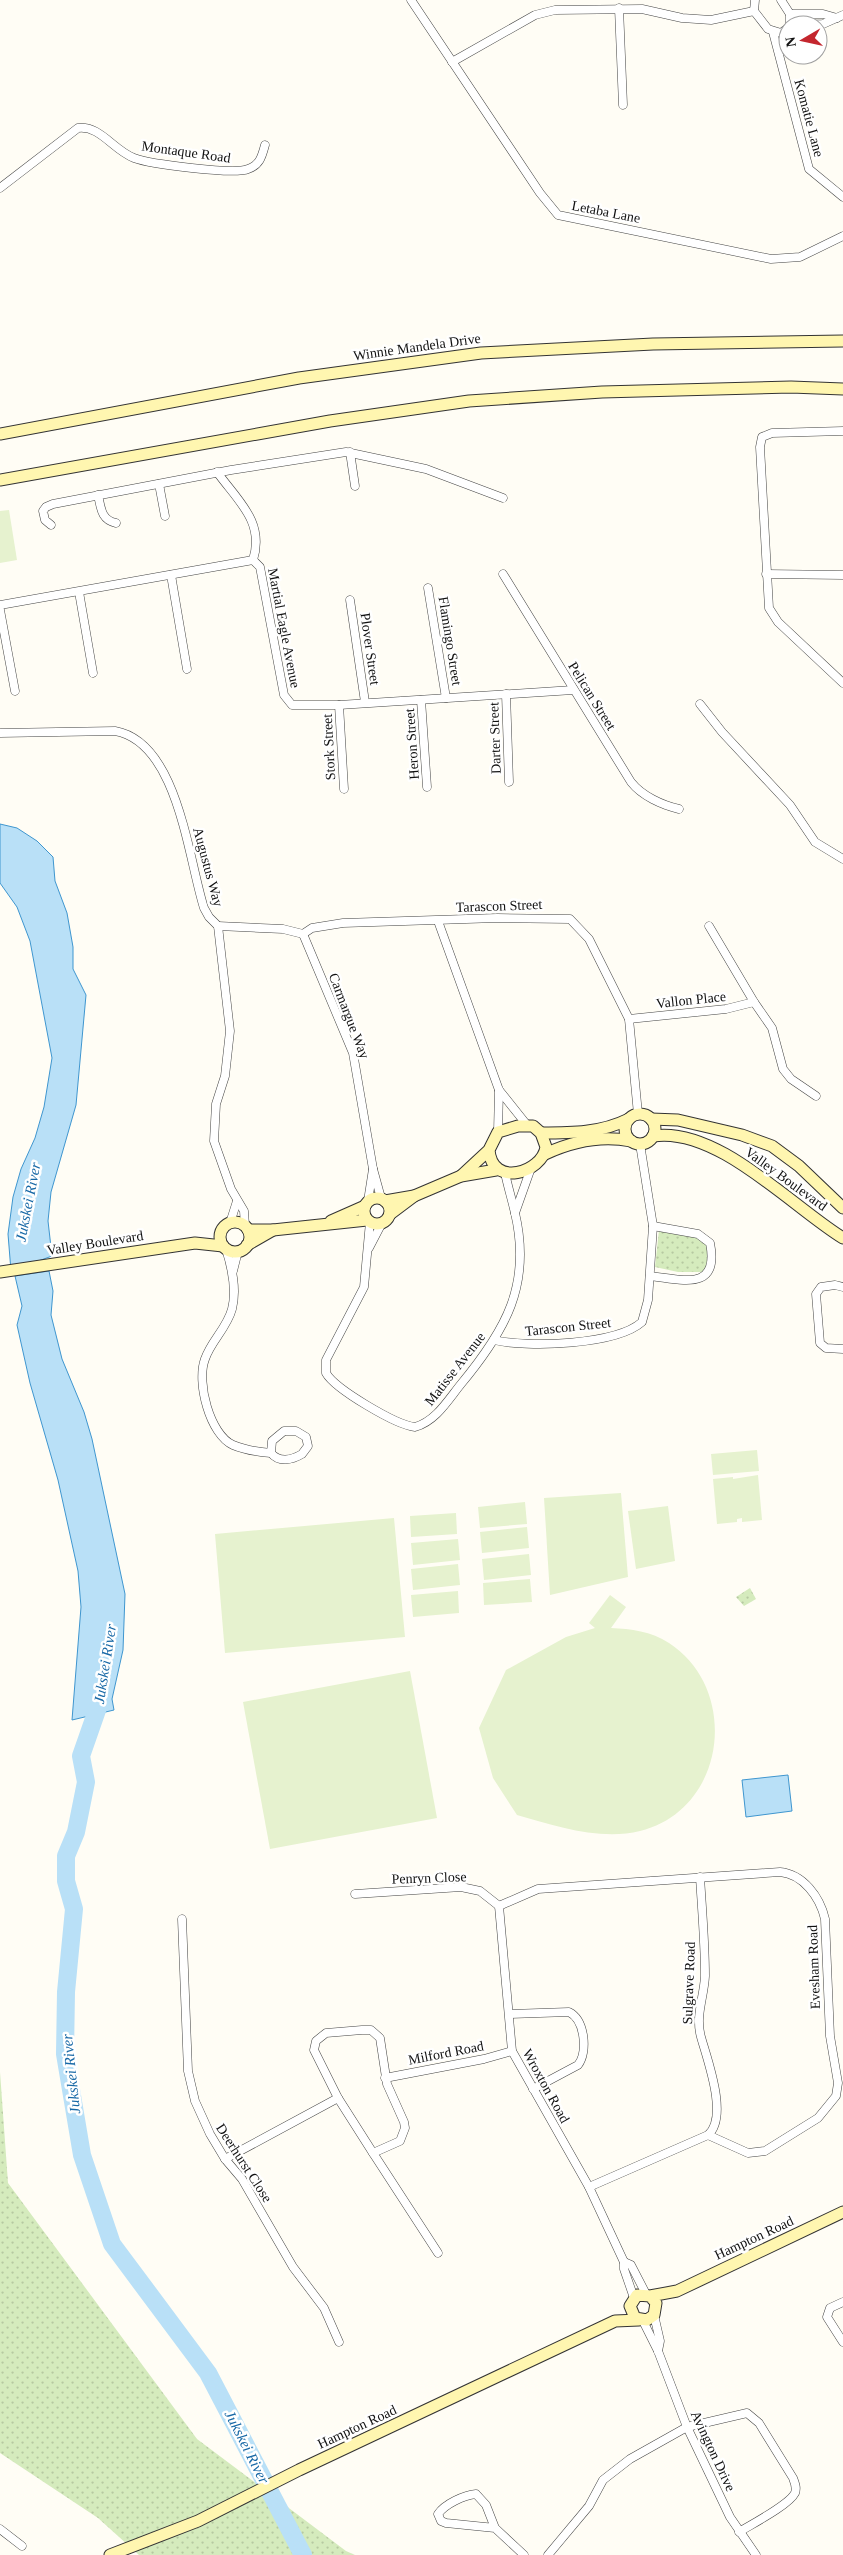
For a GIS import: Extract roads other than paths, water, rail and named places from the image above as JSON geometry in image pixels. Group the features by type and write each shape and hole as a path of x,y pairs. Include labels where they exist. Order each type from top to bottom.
{"street":[{"name":"Letaba Lane","path":"410,0 540,193 558,214 771,260 800,257 843,236"},
{"path":"755,0 754,11 764,26 773,32 778,33"},
{"path":"781,0 790,14 840,16"},
{"path":"619,8 623,105"},
{"path":"452,62 508,29 546,12 619,8 642,9 696,20 711,20 754,11"},
{"path":"828,22 840,16"},
{"name":"Komatie Lane","path":"773,32 807,163 813,174 843,197"},
{"name":"Montaque Road","path":"0,188 78,128 97,131 119,150 141,160 228,171 244,171 256,165 260,162 265,145"},
{"name":"Winnie Mandela Drive","path":"0,434 300,378 481,353 653,344 843,341"},
{"path":"0,480 330,421 469,401 602,392 791,387 843,389"},
{"path":"843,431 772,433 762,437 760,447 766,574 772,614 843,683"},
{"path":"350,452 355,486"},
{"path":"51,525 44,515 43,511 46,507 216,472 350,452 426,469 503,498"},
{"path":"216,472 250,517 255,527 258,544 253,560"},
{"path":"159,484 165,516"},
{"path":"98,496 103,516 106,520 116,523"},
{"name":"Martial Eagle Avenue","path":"0,605 253,560 260,567 286,699 295,706 574,690"},
{"name":"Pelican Street","path":"503,574 637,789 650,798 679,809"},
{"path":"766,574 843,575"},
{"path":"171,575 187,670"},
{"name":"Flamingo Street","path":"428,588 446,698"},
{"path":"79,592 93,674"},
{"name":"Plover Street","path":"350,600 365,702"},
{"path":"0,610 4,655 15,691"},
{"name":"Darter Street","path":"506,694 509,782"},
{"name":"Heron Street","path":"422,700 427,786"},
{"name":"Stork Street","path":"339,704 344,789"},
{"path":"700,704 722,732 790,804 815,842 843,859"},
{"name":"Augustus Way","path":"0,733 114,731 138,739 161,768 174,794 186,833 204,908 209,917 218,926 230,1024 225,1076 216,1104 214,1141 237,1201 244,1211 247,1228"},
{"name":"Tarascon Street","path":"302,934 312,928 344,923 497,918 570,919 589,939 629,1019 633,1116"},
{"path":"438,921 500,1090 528,1125 542,1133 595,1131 610,1127 633,1116 651,1119 654,1127 653,1136 636,1142 596,1138 563,1146 545,1154"},
{"path":"218,926 283,929 302,934"},
{"name":"Vallon Place","path":"709,926 754,1002 772,1028 783,1069 791,1079 816,1096"},
{"name":"Carmargue Way","path":"302,934 353,1053 373,1169 383,1200"},
{"name":"Vallon Place","path":"629,1019 726,1010 754,1002"},
{"path":"461,1176 489,1150 498,1132 500,1090"},
{"path":"633,1116 626,1133 636,1142"},
{"name":"Valley Boulevard","path":"651,1119 678,1120 742,1135 772,1146 799,1166 843,1208"},
{"path":"498,1132 528,1125"},
{"path":"369,1248 382,1223 390,1214 414,1196 461,1176 531,1168 545,1154 546,1147 542,1133"},
{"name":"Valley Boulevard","path":"653,1136 680,1137 726,1155 754,1172 843,1238"},
{"name":"Tarascon Street","path":"494,1340 520,1345 591,1339 625,1333 642,1322 647,1306 653,1226 636,1142"},
{"path":"489,1150 492,1164 501,1171"},
{"name":"Matisse Avenue","path":"515,1213 531,1168"},
{"name":"Carmargue Way","path":"366,1204 373,1169"},
{"name":"Matisse Avenue","path":"369,1248 364,1287 326,1360 326,1373 334,1383 356,1397 399,1422 415,1427 433,1418 494,1340 509,1314 518,1278 519,1240 515,1213 501,1171"},
{"path":"328,1223 366,1204 414,1196"},
{"path":"383,1200 390,1209 390,1214"},
{"path":"237,1201 230,1223 221,1232 220,1239 225,1247 233,1273 232,1310 224,1328 204,1360 201,1381 214,1425 226,1441 233,1445 271,1453 280,1459 298,1457 307,1449 307,1440 301,1433 284,1431 272,1441 271,1453"},
{"path":"366,1204 365,1216 369,1221 369,1248"},
{"path":"230,1223 238,1222 247,1228 273,1230 328,1223 369,1221 382,1223"},
{"path":"650,1276 694,1281 705,1274 711,1258 710,1243 703,1236 653,1226"},
{"path":"233,1273 243,1248 250,1238 247,1228"},
{"path":"225,1247 243,1248 273,1230"},
{"name":"Valley Boulevard","path":"0,1272 195,1243 221,1232"},
{"name":"Valley Boulevard","path":"195,1243 225,1247"},
{"path":"843,1287 835,1285 821,1287 816,1294 820,1343 826,1348 843,1349"},
{"name":"Evesham Road","path":"499,1906 538,1889 780,1872 791,1873 814,1894 825,1918 830,2036 838,2083 836,2096 826,2110 809,2124 765,2151 748,2153 708,2135"},
{"name":"Sulgrave Road","path":"700,1877 705,1978 699,2022 700,2036 710,2063 716,2115 714,2128 708,2135"},
{"name":"Penryn Close","path":"355,1894 462,1887 480,1891 499,1906"},
{"name":"Wroxton Road","path":"499,1906 512,2051 589,2187 624,2262 632,2302"},
{"name":"Deerhurst Close","path":"182,1919 189,2079 205,2125 225,2159 242,2179 293,2267 324,2308 339,2342"},
{"path":"510,2014 570,2012 574,2014 581,2028 582,2060 578,2065 533,2089"},
{"path":"373,2153 400,2141 405,2128 402,2116 390,2093 385,2078 382,2042 377,2034 362,2030 326,2033 316,2040 314,2050 338,2098 373,2153 438,2253"},
{"name":"Milford Road","path":"385,2078 484,2059 512,2051"},
{"path":"225,2159 338,2098"},
{"path":"589,2187 708,2135"},
{"name":"Hampton Road","path":"110,2555 198,2521 299,2470 614,2321 632,2302 648,2295 677,2291 843,2212"},
{"name":"Wroxton Road","path":"624,2262 631,2265 648,2295"},
{"name":"Hampton Road","path":"614,2321 641,2320 655,2313 677,2291"},
{"path":"648,2295 656,2303 655,2313"},
{"path":"632,2302 632,2314 641,2320"},
{"path":"843,2302 830,2308 827,2317 843,2342"},
{"name":"Avington Drive","path":"655,2313 660,2341 658,2351"},
{"name":"Avington Drive","path":"641,2320 658,2351 687,2426 739,2532 756,2555"},
{"path":"548,2555 589,2506 607,2476 650,2446 687,2426 742,2413 751,2415 759,2423 793,2478 795,2492 790,2499 739,2532"},
{"path":"495,2528 441,2522 438,2514 446,2506 467,2495 476,2494 486,2505 495,2528 524,2555"},
{"path":"0,2529 22,2546"}],"water":[{"path":"0,824 17,828 37,841 53,857 55,881 67,913 73,947 73,969 86,995 76,1105 51,1192 48,1221 52,1256 11,1271 8,1234 13,1197 21,1169 35,1138 44,1107 52,1058 30,941 17,907 0,883"},
{"path":"49,1271 53,1291 51,1315 62,1359 84,1412 92,1439 125,1594 123,1650 112,1699 114,1710 72,1720 81,1607 78,1571 58,1480 30,1383 17,1325 22,1306 15,1276"},
{"path":"788,1775 792,1811 746,1817 742,1780"}],"waterway":[{"name":"Jukskei River","path":"103,1693 81,1756 86,1782 76,1832 66,1856 66,1881 74,1909 66,1992 65,2054 82,2155 112,2244 208,2373 303,2555"}]}
